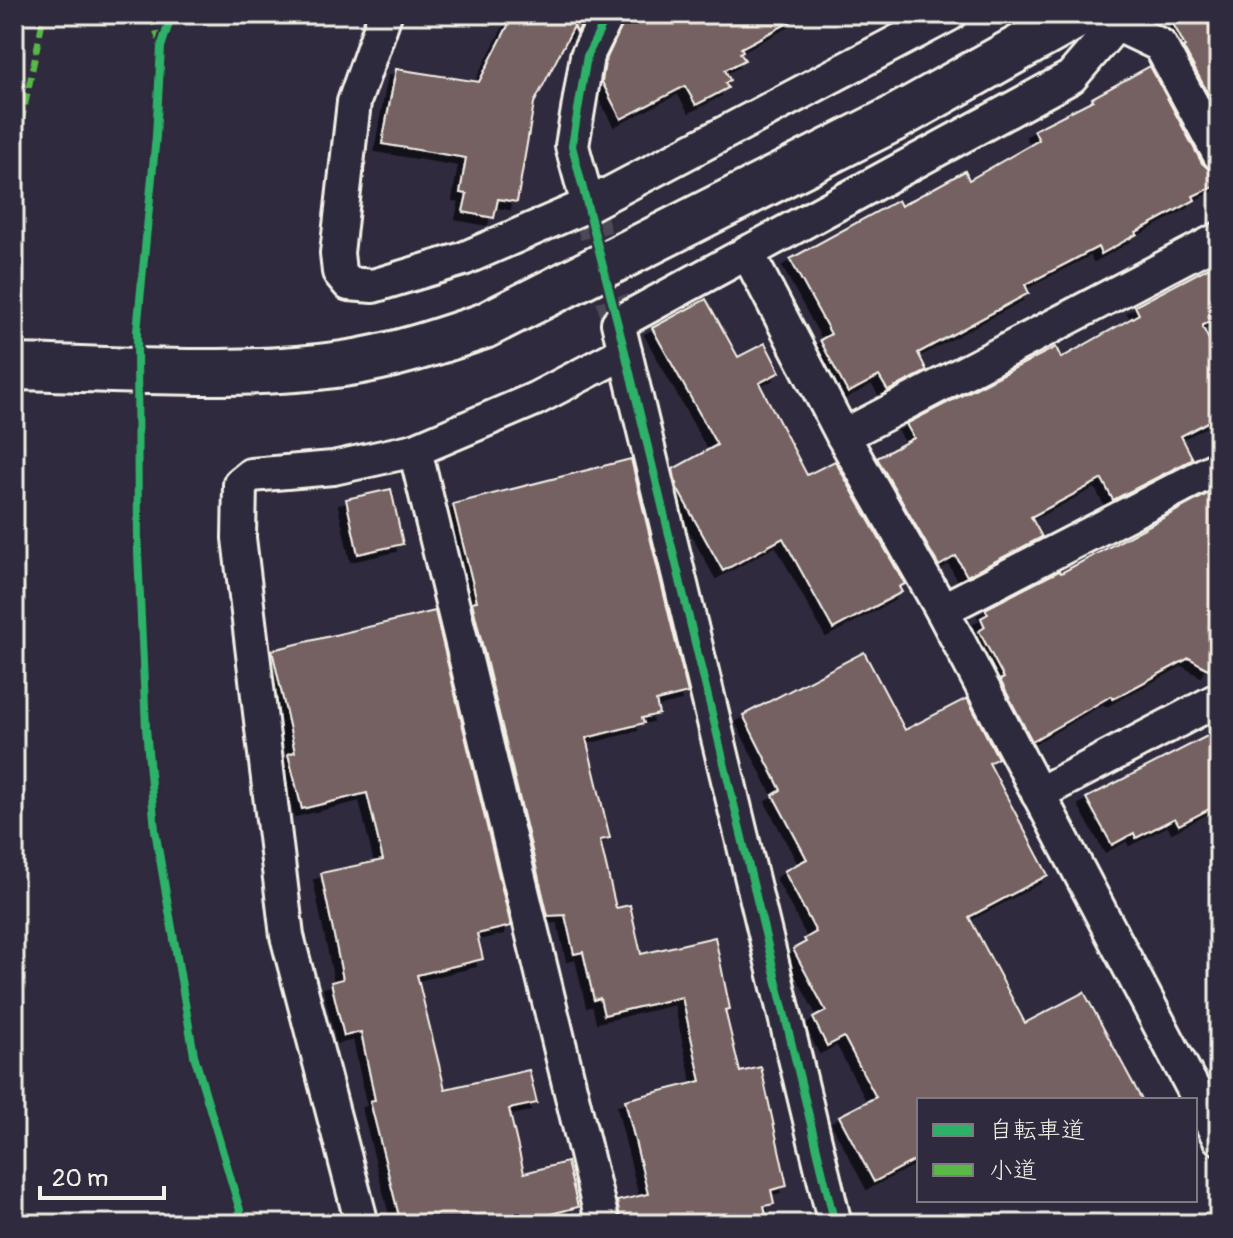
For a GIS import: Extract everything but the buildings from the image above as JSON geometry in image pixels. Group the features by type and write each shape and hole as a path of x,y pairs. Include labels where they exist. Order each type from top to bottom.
{"street":[{"path":"385,14 354,102 337,253 339,272 349,284 373,286 463,259 588,205 950,14"},
{"path":"588,205 572,146 587,56 608,14"},
{"path":"1108,18 1160,45 1219,154"},
{"path":"835,1224 618,323 1071,77 1108,18"},
{"path":"14,367 282,370 344,364 419,349 484,326 895,118 1108,18"},
{"path":"843,436 1219,239"},
{"path":"747,252 843,436 942,610 1219,1138"},
{"path":"362,1224 287,936 239,538 240,484 251,475 333,468 415,450 535,399 625,352"},
{"path":"415,450 603,1224"},
{"path":"942,610 1219,467"},
{"path":"1038,794 1219,699"}],"tunnel":[{"path":"588,205 618,323"}],"marked path":[{"path":"14,158 44,14"},
{"path":"151,14 160,44"}],"cycle path":[{"path":"172,14 161,47 156,136 137,331 138,553 146,728 155,830 194,1055 244,1224"},
{"path":"608,14 587,56 572,146 625,352 835,1224"}]}
